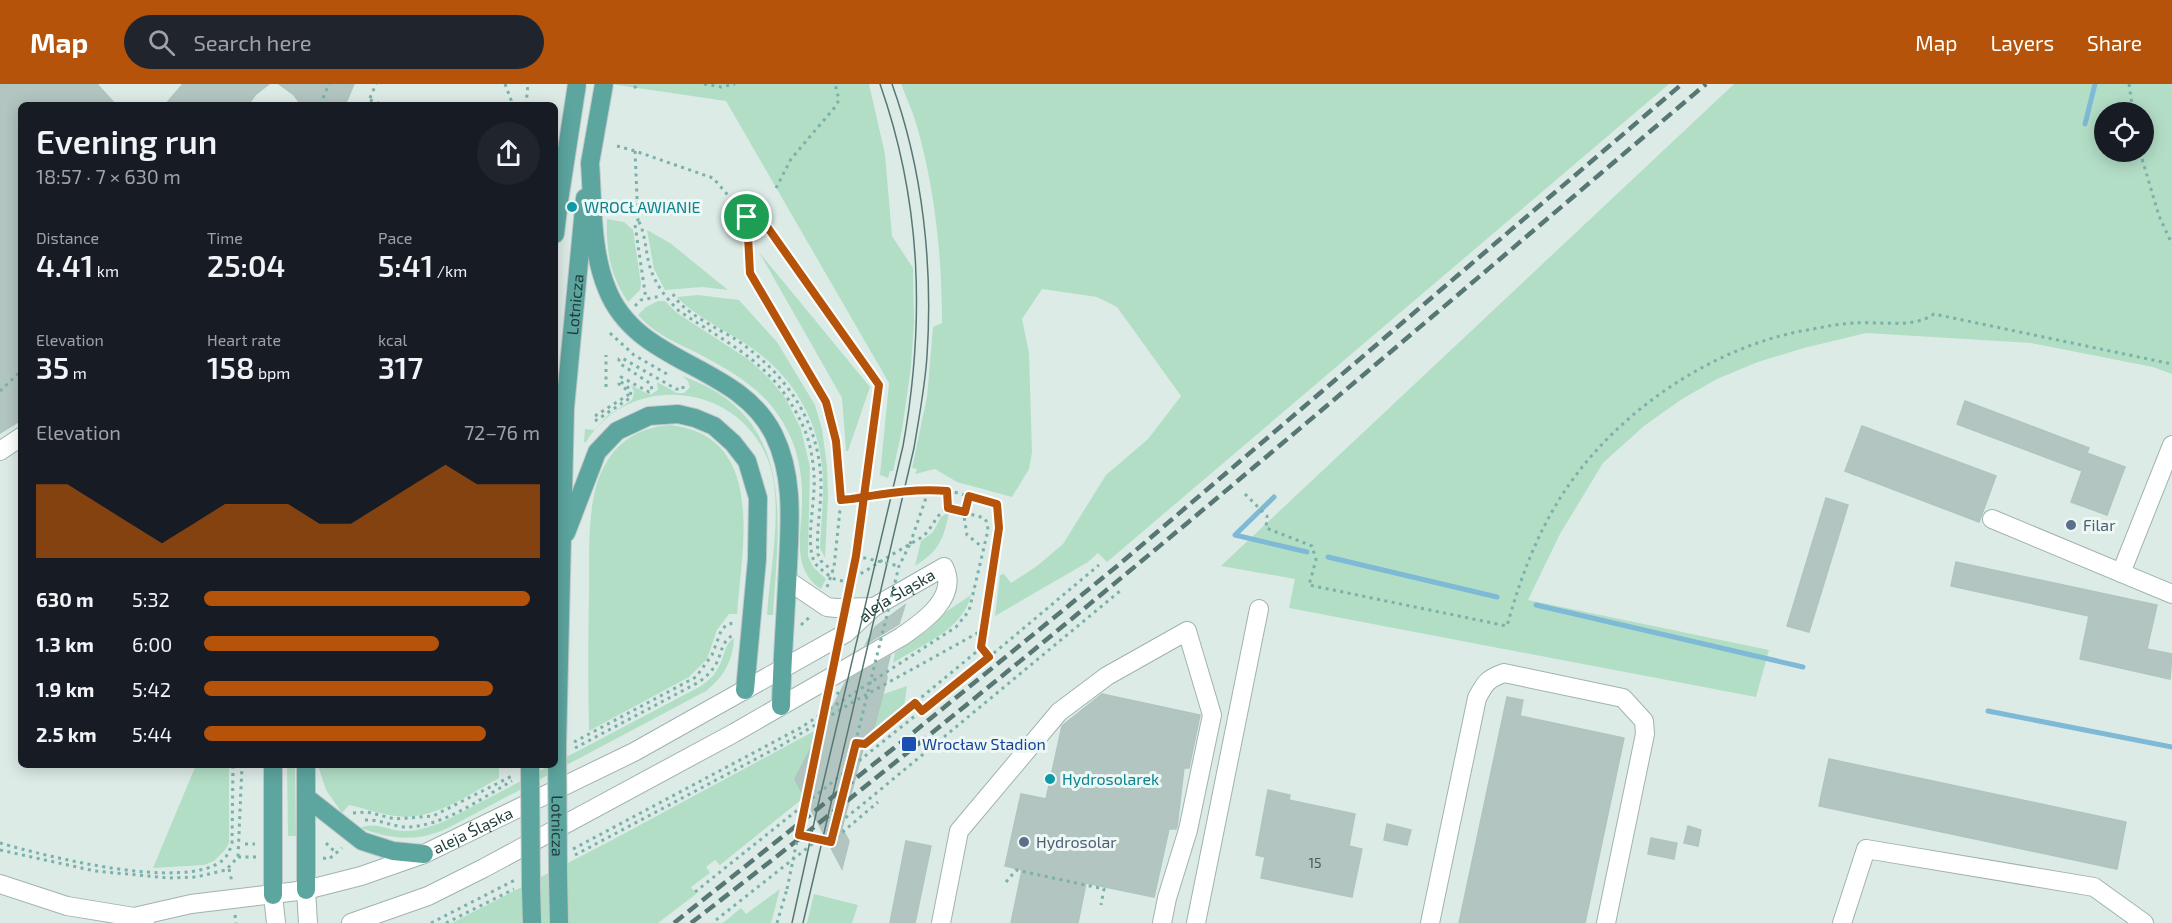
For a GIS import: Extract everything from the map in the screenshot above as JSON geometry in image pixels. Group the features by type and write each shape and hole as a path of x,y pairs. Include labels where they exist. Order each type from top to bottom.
{"main road":[{"path":"558,202 577,84"},
{"name":"Lotnicza","path":"559,923 558,873 565,748 561,548 566,386 583,216 604,84"},
{"path":"590,163 600,266 607,290 623,318 657,348 724,383 740,394 762,416 774,435 786,465 789,485 781,706"},
{"path":"561,548 597,452 623,426 649,416 678,414 714,426 747,461 758,498 757,559 746,690"},
{"path":"273,768 273,895"},
{"path":"306,768 306,890"},
{"name":"Lotnicza","path":"526,771 523,884 532,923"},
{"path":"306,797 362,841 393,851 424,854"}],"street":[{"path":"0,451 18,439"},
{"path":"2121,573 2172,445"},
{"path":"1992,519 2172,594"},
{"name":"aleja Śląska","path":"0,884 67,906 142,920 191,904 306,890 361,876 424,854 634,752 846,633 874,607 944,567 950,578 946,591 937,606 925,620 901,637 781,706 484,868 428,896 351,923"},
{"path":"787,580 827,607 874,607"},
{"path":"1196,923 1259,609"},
{"path":"941,923 959,831 1051,721 1059,712 1107,676 1187,632 1212,714 1188,830 1162,923"},
{"path":"1430,923 1477,698 1485,683 1504,673 1623,698 1644,721 1645,734 1606,923"},
{"path":"746,690 781,706"},
{"path":"1842,923 1866,849 2094,887 2144,923"},
{"path":"306,890 308,923"},
{"path":"273,895 276,923"}],"path":[{"path":"321,102 328,85 322,84"},
{"path":"375,102 370,100 376,84"},
{"path":"505,84 512,102"},
{"path":"526,102 528,84"},
{"path":"634,87 639,84"},
{"path":"704,84 721,87 735,84"},
{"path":"776,188 791,159 836,107 839,99 835,84"},
{"path":"2129,84 2132,102"},
{"path":"616,147 635,151 713,178 747,217 768,228 879,385 856,556 799,835 777,923"},
{"path":"634,308 641,300 663,296 650,266 642,228 638,220 635,151"},
{"path":"2142,162 2159,216 2172,244"},
{"path":"747,217 750,273 826,402 836,441 841,500 831,578 839,581 853,579 922,537 934,525 938,516 948,508"},
{"path":"638,220 635,225 646,299"},
{"path":"1245,494 1267,516 1266,528 1312,546 1316,560 1309,585 1507,626 1518,585 1538,538 1564,491 1602,445 1635,412 1679,380 1717,360 1764,342 1810,329 1854,323 1916,323 1934,314 2172,364"},
{"path":"610,333 634,356 674,377"},
{"path":"606,355 606,387"},
{"path":"620,379 624,378 649,392 652,391 651,384 619,363 619,359 622,358 676,389 683,389 682,381"},
{"path":"0,391 18,373"},
{"path":"595,416 628,395 627,390 619,384 620,379"},
{"path":"595,421 630,398 631,390 620,379"},
{"path":"841,500 929,489 947,491 997,504 999,528 981,647 865,744 856,743"},
{"path":"831,842 899,566 910,544 929,489"},
{"path":"947,491 948,508"},
{"path":"969,496 965,512 967,535 981,546"},
{"path":"571,850 800,728 964,620 975,593 988,525 984,518 948,508"},
{"path":"856,556 899,566"},
{"path":"695,892 989,657 1099,565"},
{"path":"716,920 863,804 1120,591"},
{"path":"795,626 802,624 813,614"},
{"path":"565,748 696,677 712,655 721,631 726,625 738,622"},
{"path":"571,857 782,745 845,705 983,630"},
{"path":"565,748 699,682 708,675 716,663 723,643 727,638 737,634"},
{"path":"981,647 989,657"},
{"path":"915,703 922,711"},
{"path":"0,843 76,862 111,868 189,872 208,868 223,860 233,844 233,768"},
{"path":"0,850 71,867 145,877 196,878 230,868 238,857 242,768"},
{"path":"363,821 372,820 406,827 422,825 456,812 526,771"},
{"path":"347,819 358,811 395,819 433,816 514,775"},
{"path":"831,842 878,802"},
{"path":"799,835 831,842"},
{"path":"317,843 326,843 334,839"},
{"path":"326,843 334,851"},
{"path":"245,844 255,844"},
{"path":"317,857 329,859 345,846"},
{"path":"238,857 251,857"},
{"path":"230,868 231,879"},
{"path":"1005,882 1016,870 1104,889 1101,905"},
{"path":"431,923 523,884"},
{"path":"446,923 523,884"},
{"path":"235,915 236,923"}],"green space":[{"path":"610,84 869,84 885,154 892,236 913,268 914,322 911,367 902,430 893,471 890,471 888,478 880,475 889,383 726,101"},
{"path":"901,84 1669,84 1107,562 1098,553 1088,562 995,616 1000,575 1004,574 1011,583 1037,566 1063,544 1106,475 1148,439 1181,396 1117,307 1097,297 1042,289 1022,319 1029,353 1032,452 1029,469 1012,497 957,482 935,469 915,474 917,469 912,468 927,397 933,327 942,323 942,298 933,197 916,123"},
{"path":"1734,84 2172,84 2172,374 2153,367 2031,343 1866,333 1758,362 1717,379 1682,399 1644,426 1603,463 1560,534 1528,600 1769,650 1756,697 1289,608 1295,579 1221,566"},
{"path":"607,219 624,222 633,230 641,284 640,290 628,302 617,282 610,262"},
{"path":"647,230 670,243 728,290 702,287 665,290 654,269"},
{"path":"759,252 870,387 848,451 846,451 842,398"},
{"path":"698,295 739,300 777,342 815,405 822,429 827,466 825,558 820,548 822,466 808,413 789,383 764,357 701,317 677,297"},
{"path":"658,301 665,301 677,313 748,359 769,378 786,399 801,429 810,467 808,556 813,567 826,579 821,589 811,580 801,559 801,476 795,449 785,426 764,398 738,376 663,336 638,315 646,307"},
{"path":"682,376 719,394 746,417 763,444 773,474 777,507 773,615 767,615 776,520 774,483 770,466 756,438 737,417 712,403 685,396 657,396 630,403 606,419 584,442 585,429 594,430 607,416 632,400 634,392 631,385 650,395 658,390 657,382 677,393 684,393 690,387 688,381"},
{"path":"670,425 701,433 722,450 735,472 742,498 744,527 737,614 729,614 717,630 707,659 689,677 589,731 589,544 595,492 606,463 618,447 633,436 650,428"},
{"path":"949,512 939,544 930,555 915,566 921,541 933,532 941,517"},
{"path":"971,595 959,618 950,627 893,663 895,653 928,630 947,611"},
{"path":"734,638 732,654 726,667 718,680 706,691 448,828 426,836 405,838 383,835 361,828 371,826 410,831 426,828 447,820 546,768 558,768 558,761 701,686 715,673 730,641"},
{"path":"907,686 904,707 866,740 863,750 720,865 715,860 706,867 710,873 691,887 696,894 658,923 452,923 614,839 881,695"},
{"path":"195,768 229,768 229,843 225,850 214,861 204,865 153,868"},
{"path":"287,768 295,768 296,836 288,836"},
{"path":"319,768 499,768 499,778 462,799 436,811 409,817 383,814 349,805 342,813 326,790"},
{"path":"780,889 771,923 723,923 741,908 746,914"},
{"path":"814,894 858,905 852,923 807,923"}],"building":[{"path":"0,84 97,84 113,102 18,102 18,422 0,433"},
{"path":"183,84 269,84 250,102 168,102"},
{"path":"279,84 354,84 346,102 299,102 294,95"},
{"path":"1965,401 2089,448 2087,453 2125,467 2107,515 2071,502 2082,471 1957,424"},
{"path":"1862,426 1996,476 1979,522 1845,471"},
{"path":"1826,498 1848,505 1809,632 1787,626"},
{"path":"1956,562 2157,605 2147,649 2172,654 2170,679 2080,659 2089,616 1951,586"},
{"path":"905,605 899,624 866,644 875,627"},
{"path":"890,656 886,672 887,678 874,728 867,734 842,828 849,841 842,869 795,779 846,681"},
{"path":"1102,694 1200,715 1189,768 1184,768 1177,827 1169,829 1154,897 1086,883 1078,923 1011,923 1022,870 1005,866 1021,794 1046,799 1062,726"},
{"path":"1507,697 1523,700 1520,716 1624,738 1585,923 1459,923"},
{"path":"1829,759 2126,822 2117,869 1819,806"},
{"path":"1268,790 1290,795 1289,800 1355,814 1349,846 1362,849 1352,897 1261,878 1265,857 1256,855"},
{"path":"1387,824 1411,830 1407,845 1384,840"},
{"path":"1688,826 1701,830 1698,846 1684,843"},
{"path":"1651,838 1677,843 1674,859 1648,854"},
{"path":"906,841 931,846 915,923 890,923"}],"waterway":[{"path":"2085,124 2095,84"},
{"path":"1274,497 1235,535 1307,552"},
{"path":"1328,557 1497,597"},
{"path":"1536,605 1803,667"},
{"path":"1988,711 2172,747"}],"tram line":[{"path":"792,923 903,446 915,354 916,264 912,218 894,129 880,84"},
{"path":"803,923 914,448 926,368 928,288 923,218 911,150 892,84"}],"railway":[{"path":"674,923 909,736 1122,562 1682,84"},
{"path":"691,923 821,822 1077,615 1706,84"}],"place":[{"name":"WROCŁAWIANIE","path":"572,207"},
{"name":"Filar","path":"2071,525"},
{"name":"Wrocław Stadion","path":"909,744"},
{"name":"Hydrosolarek","path":"1050,779"},
{"name":"Hydrosolar","path":"1024,842"}],"route":[{"path":"747,217 750,273 826,402 836,441 841,500 851,499 914,490 929,489 947,491 948,508 965,512 969,496 997,504 999,528 981,647 989,657 922,711 915,703 865,744 856,743 831,842 799,835 856,556 868,469 879,385 768,228 747,217"}]}
